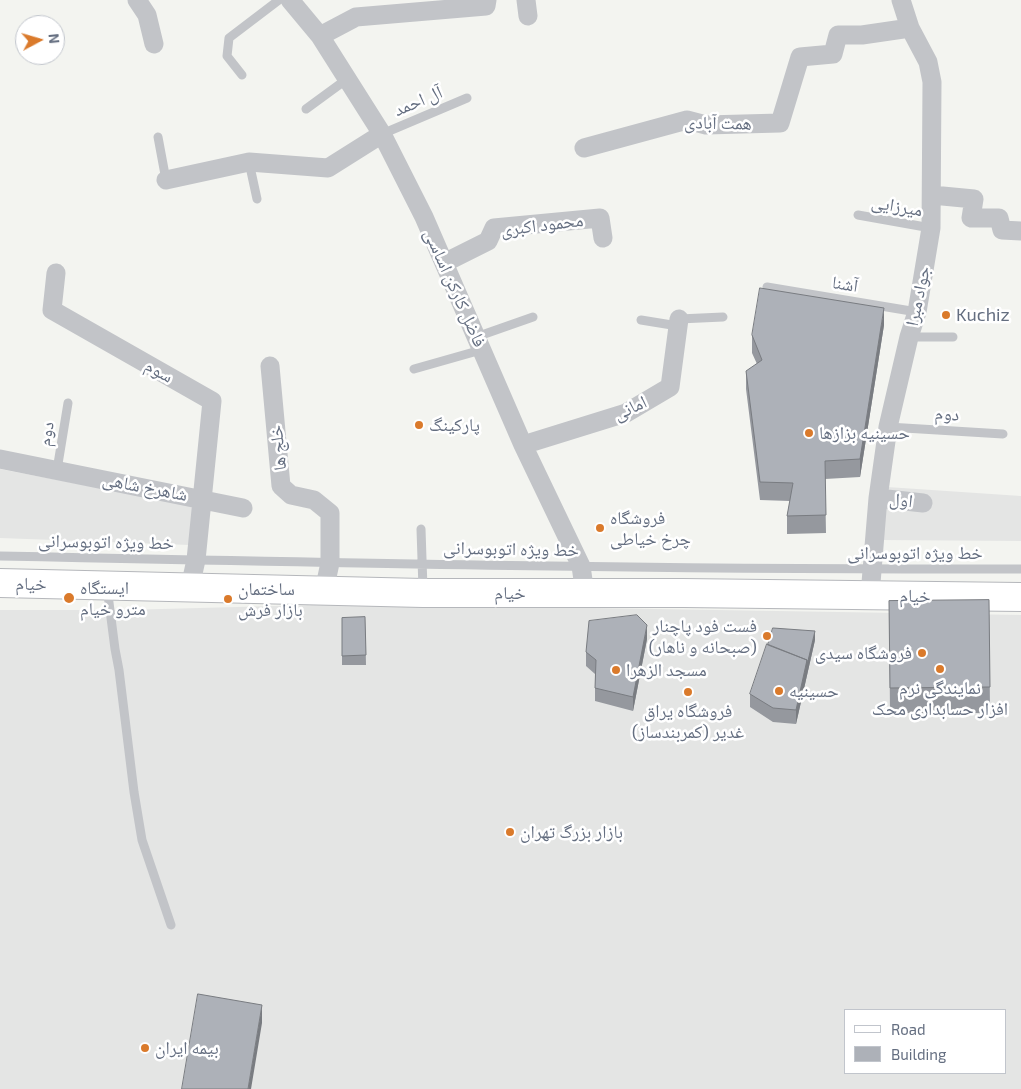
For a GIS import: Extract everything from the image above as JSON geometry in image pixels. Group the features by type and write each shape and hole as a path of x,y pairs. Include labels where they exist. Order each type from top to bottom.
{"main road":[{"name":"خیام","path":"0,583 424,593 585,594 683,593 872,582 1021,597"}],"street":[{"path":"137,0 147,15 154,44"},
{"name":"فاضل کارکن اساسی","path":"290,0 320,36 382,134 424,217 523,446 581,566 585,594"},
{"path":"320,36 356,17 486,6 487,0"},
{"name":"جواد مبرا","path":"872,582 878,498 888,427 909,337 918,312 931,228 932,82 928,62 910,28 901,0"},
{"name":"همت آبادی","path":"584,148 687,120 706,125 780,124 800,57 834,54 838,35 862,35 910,28"},
{"path":"166,180 249,162 328,168 382,134"},
{"path":"932,195 974,199 971,218 999,218 1002,230 1021,231"},
{"name":"محمود اکبری","path":"444,263 488,241 494,228 600,218 604,238"},
{"name":"سوم","path":"56,273 52,310 212,401 203,498"},
{"name":"امانی","path":"523,446 626,413 670,388 679,323"},
{"name":"خلج ها","path":"270,366 282,486 291,495 314,500 330,513 330,563 324,591"},
{"name":"شاهرخ شاهی","path":"0,459 203,498 196,560 190,587"},
{"path":"203,498 243,508"},
{"name":"اول","path":"878,498 923,503"}],"lane":[{"path":"242,75 227,56 229,38 279,0"},
{"path":"306,109 347,79"},
{"name":"آل احمد","path":"382,134 467,98"},
{"path":"158,138 166,180"},
{"path":"249,162 257,199"},
{"name":"میرزایی","path":"858,215 931,228"},
{"name":"آشنا","path":"767,287 918,312"},
{"path":"414,369 479,343 532,317"},
{"path":"642,320 679,323 724,317"},
{"path":"909,337 953,337"},
{"name":"دوم","path":"57,470 68,403"},
{"name":"دوم","path":"888,427 1003,434"},
{"path":"421,529 421,564 424,593"},
{"name":"خط ویژه اتوبوسرانی","path":"0,556 581,566 872,582 1021,569"},
{"path":"106,585 113,641 120,670 134,792 142,840 171,926"}],"shaded area":[{"path":"0,469 194,506 190,545 0,538"},
{"path":"887,487 1021,496 1021,541 881,540"},
{"name":"بازار بزرگ تهران","path":"350,604 1021,615 1021,1089 0,1089 0,610 124,610"}],"building":[{"name":"حسینیه بزازها","path":"760,288 884,308 860,459 825,461 826,515 787,516 793,483 760,482 746,371 762,360 752,335"},
{"name":"نمایندگی نرم افزار حسابداری محک","path":"989,600 990,687 890,688 889,601"},
{"name":"مسجد الزهرا","path":"637,615 647,625 633,697 595,688 596,660 586,652 589,621"},
{"path":"365,617 366,655 342,656 342,618"},
{"path":"773,628 815,631 807,665 807,660 768,645"},
{"name":"حسینیه","path":"767,644 807,660 796,710 773,708 750,694"},
{"path":"198,994 262,1005 248,1089 182,1089"}],"place":[{"name":"Kuchiz","path":"946,315"},
{"name":"پارکینگ","path":"419,425"},
{"name":"حسینیه بزازها","path":"809,433"},
{"name":"فروشگاه چرخ خیاطی","path":"600,528"},
{"name":"ایستگاه مترو خیام","path":"69,598"},
{"name":"ساختمان بازار فرش","path":"228,599"},
{"name":"فست فود پاچنار (صبحانه و ناهار)","path":"767,636"},
{"name":"فروشگاه سیدی","path":"922,653"},
{"name":"نمایندگی نرم افزار حسابداری محک","path":"940,669"},
{"name":"مسجد الزهرا","path":"616,670"},
{"name":"حسینیه","path":"779,691"},
{"name":"فروشگاه یراق غدیر (کمربندساز)","path":"688,692"},
{"name":"بازار بزرگ تهران","path":"510,832"},
{"name":"بیمه ایران","path":"145,1048"}]}
